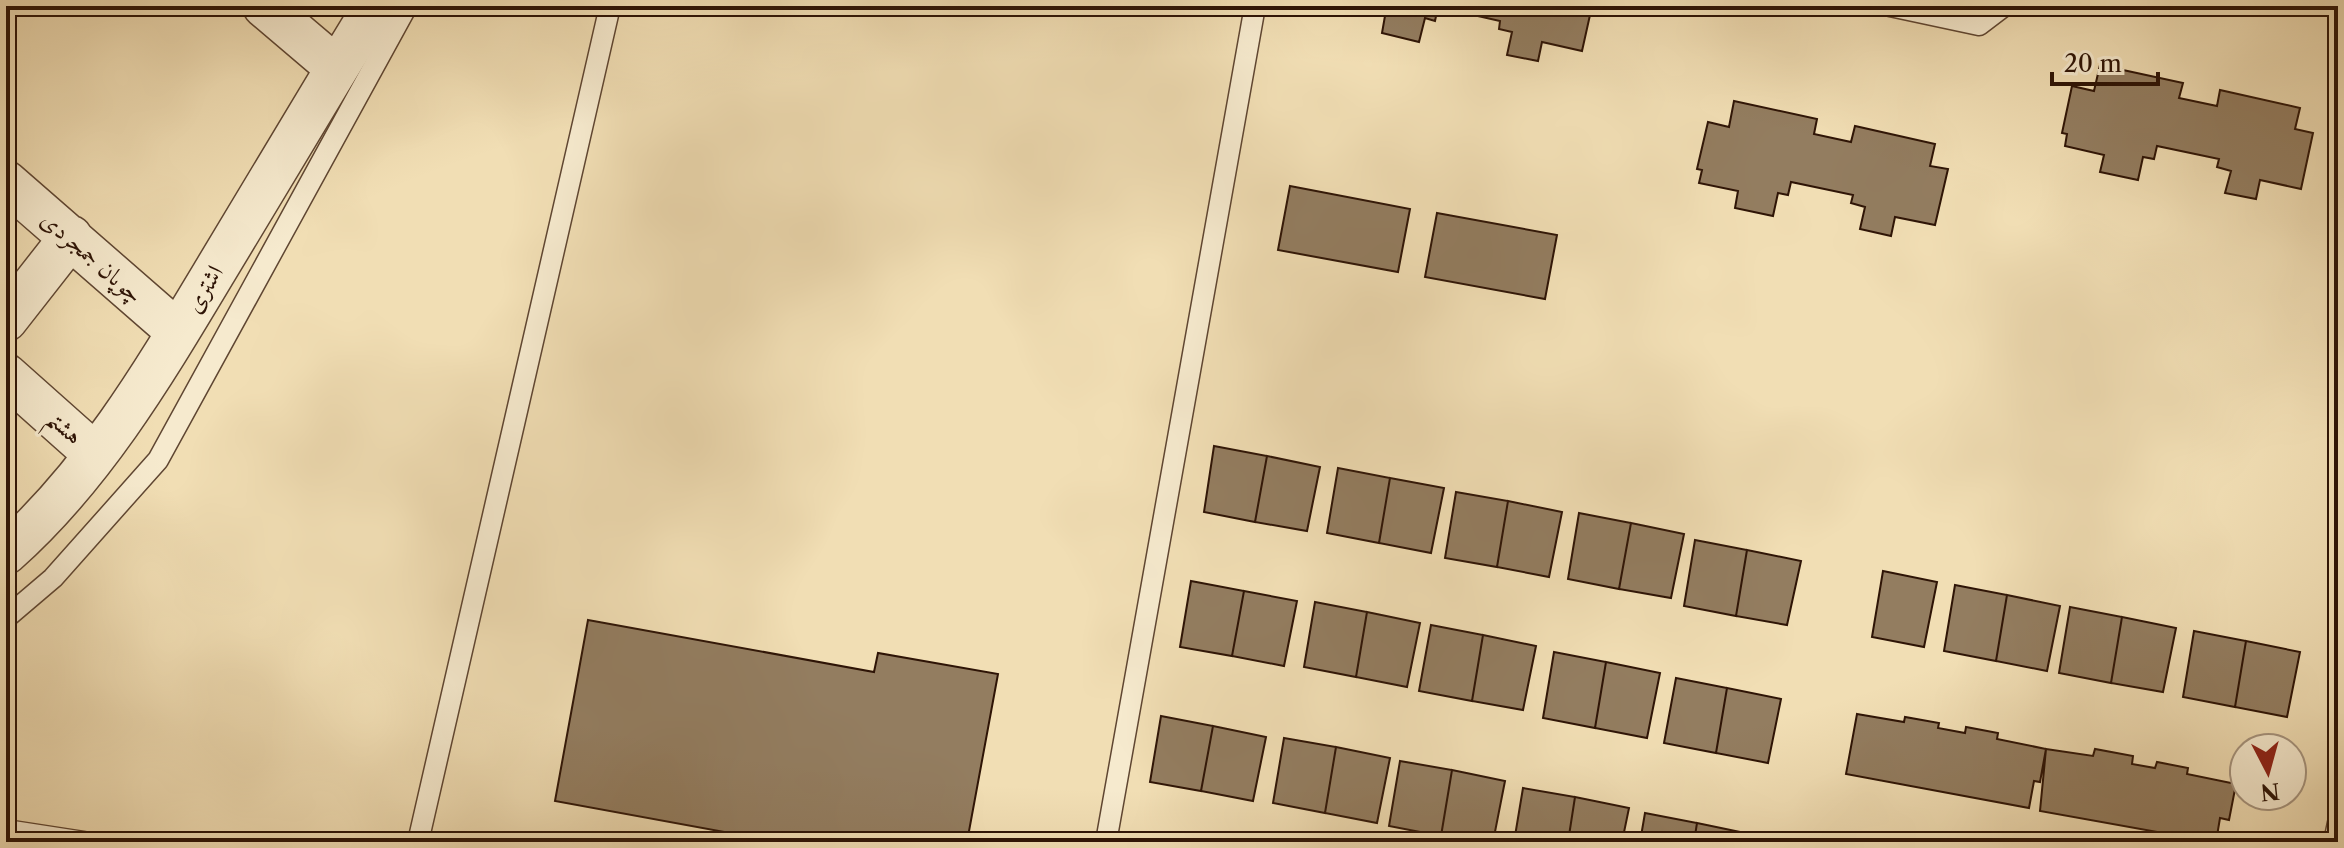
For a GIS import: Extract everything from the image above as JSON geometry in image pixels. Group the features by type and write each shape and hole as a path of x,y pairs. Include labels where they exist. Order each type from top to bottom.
{"street":[{"path":"264,6 337,68"},
{"name":"اشتری","path":"6,553 41,522 96,455 178,332 375,6"},
{"name":"چوپان جمجردی","path":"6,182 178,332"},
{"path":"6,320 71,237"},
{"name":"هشتم","path":"6,375 88,448"}],"lane":[{"path":"6,618 53,578 158,460 407,6"},
{"path":"418,842 610,6"},
{"path":"1106,842 1255,6"},
{"path":"1890,6 1979,25 2004,6"},
{"path":"2334,842 2338,823"},
{"path":"6,830 84,842"}],"building":[{"path":"1347,6 1592,6 1582,51 1542,42 1538,61 1507,55 1512,32 1499,29 1500,21 1438,7 1435,21 1425,18 1419,42 1382,33 1385,16"},
{"path":"2100,65 2183,83 2179,98 2217,106 2220,90 2300,108 2295,129 2313,133 2301,189 2260,180 2256,199 2225,193 2231,171 2217,167 2219,159 2157,146 2154,159 2143,157 2138,180 2100,172 2104,155 2065,146 2067,134 2062,133 2072,86 2094,91"},
{"path":"1734,101 1817,119 1814,134 1851,142 1855,126 1935,144 1930,166 1948,169 1935,225 1895,217 1891,236 1860,229 1865,207 1851,203 1853,195 1791,182 1788,195 1778,193 1773,216 1735,208 1738,191 1699,183 1702,170 1697,169 1708,122 1729,127"},
{"path":"1290,186 1410,209 1398,272 1278,250"},
{"path":"1437,213 1557,235 1545,299 1425,277"},
{"path":"1214,446 1267,456 1255,522 1204,512"},
{"path":"1267,456 1320,467 1307,531 1255,522"},
{"path":"1338,468 1390,478 1379,543 1327,533"},
{"path":"1390,478 1444,488 1431,553 1379,543"},
{"path":"1456,492 1508,501 1497,567 1445,558"},
{"path":"1508,501 1562,512 1549,577 1497,567"},
{"path":"1579,513 1631,523 1619,589 1568,579"},
{"path":"1631,523 1684,534 1671,598 1619,589"},
{"path":"1695,540 1747,550 1736,616 1684,606"},
{"path":"1747,550 1801,561 1787,625 1736,616"},
{"path":"1883,571 1937,582 1924,647 1872,637"},
{"path":"1191,581 1244,591 1232,656 1180,647"},
{"path":"1955,585 2007,595 1996,661 1944,651"},
{"path":"1244,591 1297,601 1284,666 1232,656"},
{"path":"2007,595 2060,606 2047,671 1996,661"},
{"path":"1315,602 1367,612 1356,677 1304,667"},
{"path":"2070,607 2122,617 2111,683 2059,673"},
{"path":"1367,612 1420,623 1407,687 1356,677"},
{"path":"2122,617 2176,628 2163,692 2111,683"},
{"path":"588,620 874,672 878,653 998,674 967,842 779,842 555,801"},
{"path":"1431,625 1483,635 1472,701 1419,691"},
{"path":"2194,631 2246,641 2235,707 2183,697"},
{"path":"1483,635 1536,646 1523,710 1472,701"},
{"path":"2246,641 2300,652 2287,717 2235,707"},
{"path":"1554,652 1606,662 1595,728 1543,718"},
{"path":"1606,662 1660,673 1647,738 1595,728"},
{"path":"1676,678 1727,688 1716,753 1664,743"},
{"path":"1727,688 1781,699 1768,763 1716,753"},
{"path":"1857,714 1904,722 1905,717 1939,723 1938,728 1965,733 1966,727 1998,733 1997,739 2046,749 2040,782 2034,781 2029,808 1846,774"},
{"path":"1161,716 1213,726 1201,791 1150,782"},
{"path":"1213,726 1266,737 1253,801 1201,791"},
{"path":"1284,738 1336,747 1325,813 1273,803"},
{"path":"1336,747 1390,758 1377,823 1325,813"},
{"path":"2046,749 2093,756 2095,749 2133,756 2132,764 2155,768 2157,762 2188,768 2187,774 2228,782 2228,812 2231,812 2229,820 2220,818 2216,842 2213,842 2040,811"},
{"path":"1400,761 1452,770 1441,836 1389,826"},
{"path":"1452,770 1505,781 1493,842 1441,836"},
{"path":"1523,788 1575,797 1568,842 1514,842"},
{"path":"1575,797 1629,808 1622,842 1568,842"},
{"path":"1645,813 1697,823 1694,842 1640,842"},
{"path":"1697,823 1750,834 1749,842 1694,842"}]}
